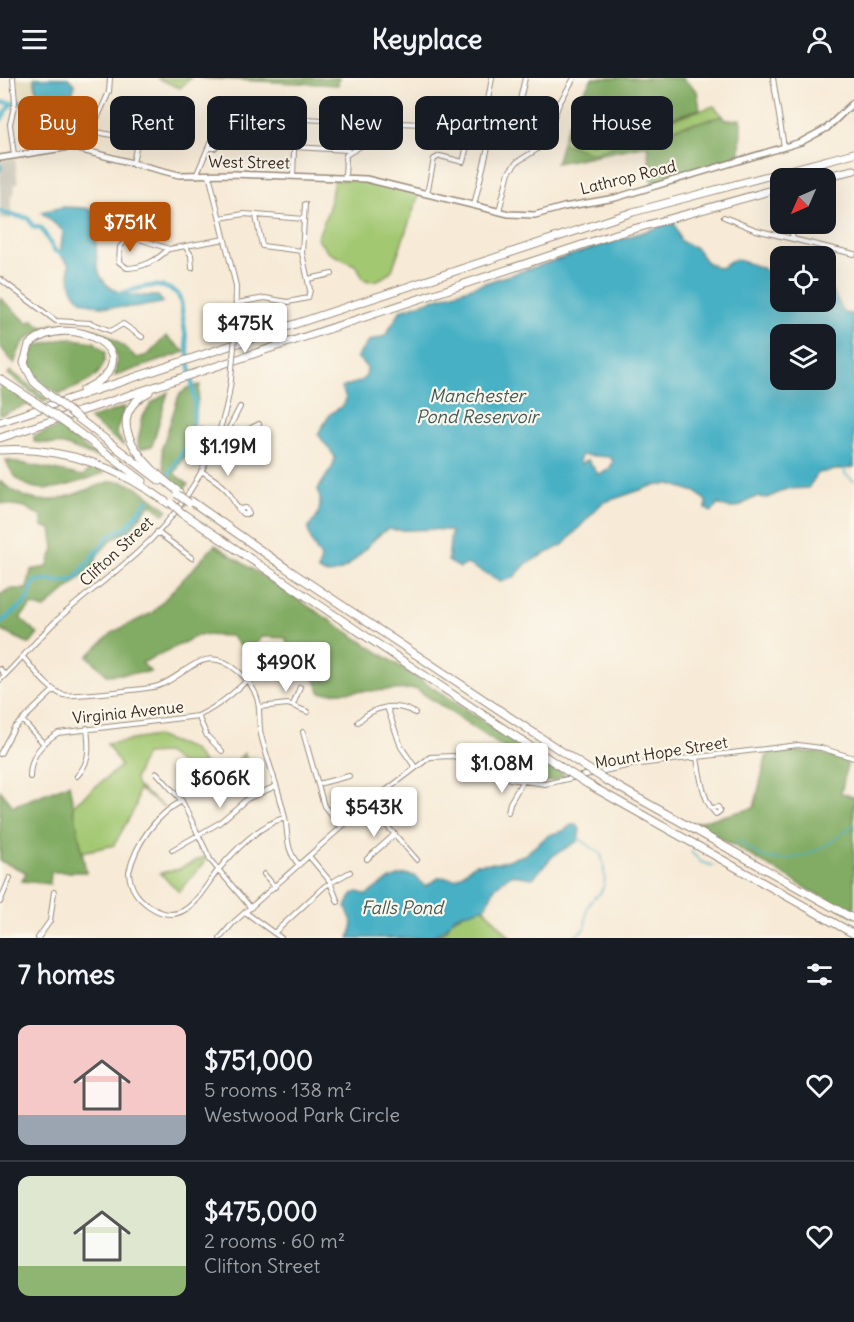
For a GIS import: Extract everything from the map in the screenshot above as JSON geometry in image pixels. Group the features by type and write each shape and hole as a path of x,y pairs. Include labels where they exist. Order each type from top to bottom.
{"highway":[{"path":"56,400 184,361 633,212 854,151"},
{"path":"836,174 854,172"},
{"path":"0,438 612,235 770,191"},
{"path":"0,422 56,400 98,383 107,375 111,355 102,340 83,334 61,333 40,338 29,345 24,357 26,369 35,383 56,400 79,419 190,502 585,767 854,920"},
{"path":"0,379 66,423 182,513 567,771 854,934"},
{"path":"170,382 144,395 135,403 129,415 127,428 130,442 136,451 178,493"},
{"path":"0,450 46,451 88,460 129,478 170,503"}],"main road":[{"name":"Lathrop Road","path":"499,211 528,216 609,199 784,147 820,133 854,102"},
{"name":"West Street","path":"1,158 49,150"},
{"name":"West Street","path":"83,150 179,175 366,179 499,211"}],"street":[{"path":"13,78 15,96 10,124 14,155"},
{"path":"98,117 109,92 110,78"},
{"path":"489,96 492,78"},
{"path":"474,205 490,140 516,117 525,78"},
{"path":"499,211 509,172 516,162 536,150 546,138 559,104 574,78"},
{"path":"773,78 784,147"},
{"path":"403,123 423,124 470,134 463,162 440,156 434,159 427,194"},
{"path":"307,148 349,152"},
{"path":"133,164 135,150"},
{"path":"196,176 208,150"},
{"path":"293,176 294,150"},
{"path":"345,178 346,155 353,150"},
{"name":"Clifton Street","path":"0,680 54,623 138,552 157,532 201,471 218,438 229,403 237,303 225,239 209,174"},
{"path":"237,303 265,298 288,302 308,297 308,279 302,251 305,204"},
{"path":"220,218 234,215 304,219"},
{"path":"256,216 262,246 302,251"},
{"path":"724,217 740,225 854,254"},
{"path":"793,234 794,239"},
{"path":"168,249 155,261 137,267 127,268 119,262 120,247 129,237 168,249 225,239"},
{"path":"185,246 191,255 192,268"},
{"path":"308,279 332,274"},
{"path":"0,279 56,321 92,323 111,331 123,324 142,337"},
{"path":"226,435 240,407"},
{"path":"220,432 236,436 259,424"},
{"path":"202,429 218,438"},
{"path":"245,432 250,450"},
{"path":"201,471 227,491 238,509"},
{"path":"157,532 192,558"},
{"name":"Virginia Avenue","path":"44,744 62,732 198,716 216,705 246,680 270,656"},
{"path":"23,657 54,690 63,695 79,696 104,691 153,688 171,680 192,664 207,660 230,665 254,691 259,707 261,734 284,818 287,845 299,865"},
{"path":"0,669 5,675"},
{"path":"293,705 300,687"},
{"path":"0,754 8,737 22,720 54,690"},
{"path":"259,707 293,705 308,712"},
{"path":"387,707 401,747 415,767"},
{"path":"358,722 374,709 401,707 415,713"},
{"path":"198,716 213,744 222,751"},
{"path":"22,720 44,744 31,762 30,777"},
{"path":"77,776 85,767 89,756 87,728"},
{"path":"303,732 324,806 341,827"},
{"name":"Mount Hope Street","path":"222,937 245,912 341,827 430,757 453,756 522,782 545,784 631,765 697,759 798,745 821,748 854,758"},
{"path":"697,759 702,783 712,808"},
{"path":"157,773 182,801 206,853 250,908"},
{"path":"318,784 349,776"},
{"path":"508,812 508,806 522,782"},
{"path":"172,850 219,824 248,799 276,786"},
{"path":"182,801 158,819 140,845 129,872 132,889 152,908 161,912 177,913 195,902 219,870 268,824 284,818"},
{"path":"368,804 417,860"},
{"path":"367,859 395,834"},
{"path":"309,856 330,883 338,902"},
{"path":"274,933 330,883 350,872"},
{"path":"264,874 275,887"},
{"path":"0,902 10,878"},
{"path":"0,887 5,890"},
{"path":"38,938 50,921 54,892"},
{"path":"245,912 281,938"}],"shaded area":[{"path":"15,78 34,78 39,96 18,96 17,101"},
{"path":"15,158 18,184 15,184 14,195 11,195 11,219 0,219 0,160"}],"green space":[{"path":"157,78 191,78 180,88"},
{"path":"198,78 339,78 338,85"},
{"path":"592,78 682,78 697,91 700,109 673,118 673,96 581,96"},
{"path":"714,106 723,116 673,128 673,119"},
{"path":"723,116 726,120 741,119 740,158 652,185 648,150 673,150 673,128"},
{"path":"571,118 571,138 564,136"},
{"path":"564,136 571,138 571,146 562,143"},
{"path":"562,143 571,146 571,150 592,153 601,150 622,150 556,163"},
{"path":"583,150 601,150 592,153"},
{"path":"334,180 363,180 419,194 392,270 379,279 371,281 363,279 357,266 329,253 317,239 329,208"},
{"path":"0,298 28,323 33,320 42,327 55,324 91,328 108,335 137,358 148,355 166,336 185,352 115,376 116,355 107,339 85,329 57,328 33,335 24,342 14,364 0,346"},
{"path":"66,338 94,342 105,352 104,361 101,369 90,380 59,394 35,373 30,362 30,355 37,346"},
{"path":"11,371 48,400 44,402 8,374"},
{"path":"0,384 30,404 0,415"},
{"path":"200,385 191,446 174,474 188,484 183,491 164,469 162,448 179,395 188,388"},
{"path":"168,392 152,446 139,449 141,419 152,403"},
{"path":"125,407 116,432 124,446 89,419"},
{"path":"59,427 98,458 64,445 34,442 34,436"},
{"path":"6,460 83,476 92,467 104,473 63,487 36,488 24,484 14,475"},
{"path":"0,481 23,496 43,500 64,497 109,482 123,482 144,492 168,510 164,514 150,504 130,530 111,540 98,554 93,567 44,609 32,605 20,618 38,634 30,644 0,630 0,595 9,589 27,589 31,570 47,567 54,549 51,529 42,526 42,517 25,507 0,503"},
{"path":"215,545 567,776 553,781 535,782 504,748 416,689 321,693 307,664 290,660 286,638 261,637 248,656 231,636 199,635 142,663 151,672 107,675 88,656 113,632 152,613"},
{"path":"156,736 192,749 211,772 224,776 244,753 251,770 250,776 206,796 187,768 166,753 145,754 135,778 136,785 165,808 138,789 136,806 114,845 82,852 73,805 121,766 107,744"},
{"path":"784,751 820,753 848,761 841,793 854,797 854,916 695,823 754,808 767,754"},
{"path":"69,784 86,872 51,872 50,884 22,881 26,872 0,861 0,790 13,806"},
{"path":"204,857 206,860 179,892 160,873 179,869"},
{"path":"480,904 511,938 433,938 447,930 450,921"}],"water":[{"path":"34,78 68,78 74,84 73,96 37,96"},
{"path":"63,207 86,208 92,211 98,270 103,280 111,288 125,294 158,296 163,302 131,307 104,306 93,304 76,295 69,276 69,264 60,255 63,231 41,212"},
{"name":"Manchester Pond Reservoir","path":"674,222 680,240 698,250 706,261 714,266 721,268 735,259 760,267 770,274 770,312 836,312 836,298 844,313 854,314 854,467 818,473 808,488 786,489 768,498 756,497 734,508 718,504 712,512 706,509 706,501 696,492 670,484 652,486 602,503 563,545 527,563 513,578 501,581 467,564 460,568 448,561 451,531 434,529 388,529 372,541 347,566 338,572 328,574 318,571 321,558 309,535 310,526 319,512 318,489 333,466 335,457 318,434 330,414 344,405 346,398 342,388 365,378 367,368 357,357 369,341 385,336 401,310","holes":["582,455 610,457 613,461 611,466 608,470 598,474 588,460 581,464 579,460"]},
{"name":"Falls Pond","path":"571,825 576,825 580,829 578,841 554,855 533,878 511,875 496,886 485,907 455,916 445,929 429,938 349,938 353,924 346,907 352,894 358,892 367,895 388,880 406,875 417,878 426,886 440,877 456,879 475,864 498,863 524,855 549,835 563,831"}],"waterway":[{"path":"0,102 12,103"},
{"path":"0,121 12,103 17,102"},
{"path":"0,211 28,218 33,227 41,228 55,251 64,255"},
{"path":"118,294 156,286 170,289 178,294 181,303 195,403 191,439 169,474"},
{"path":"845,465 845,474 854,481"},
{"path":"0,623 26,602 34,582 67,581 76,578 110,535 126,528 148,500"},
{"path":"734,844 740,840 753,851 767,858 798,857 828,844 854,824"},
{"path":"580,839 601,854 604,884 594,898"},
{"path":"691,852 701,862 714,866"},
{"path":"573,938 585,928 587,908 592,900"}]}
